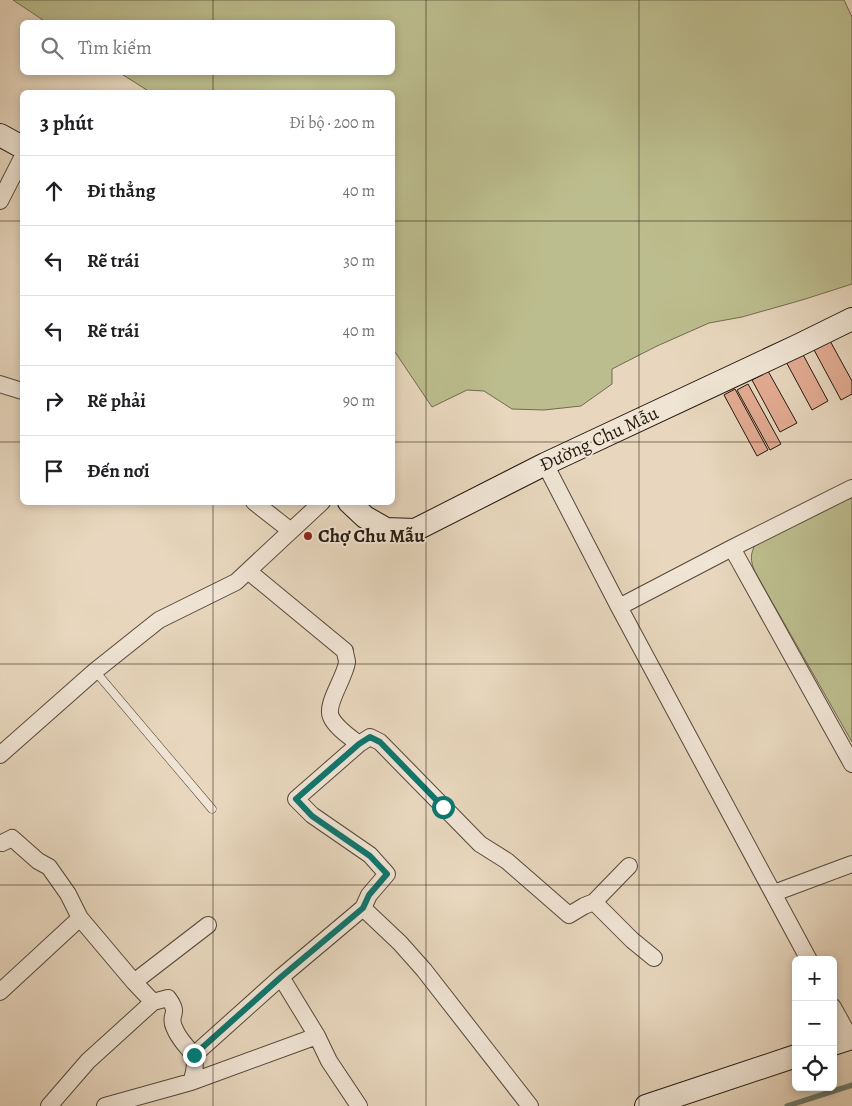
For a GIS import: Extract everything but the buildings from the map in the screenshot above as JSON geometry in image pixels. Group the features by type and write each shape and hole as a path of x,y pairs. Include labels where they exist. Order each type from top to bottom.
{"street":[{"path":"0,135 20,145"},
{"path":"0,201 20,162"},
{"name":"Đường Chu Mẫu","path":"353,505 365,517 386,529 416,530 545,464 852,319"},
{"path":"0,384 20,389"},
{"path":"545,464 619,607 807,956"},
{"path":"619,607 852,488"},
{"path":"258,505 291,531"},
{"path":"0,755 95,671 159,620 236,582 319,505"},
{"path":"732,548 852,764"},
{"path":"248,571 344,651 347,661 329,708 331,718 359,744"},
{"path":"194,1055 281,977 363,908 369,895 387,874 370,856 312,816 296,799 359,744 370,737 380,742 480,844 507,861 569,915 594,902 629,866"},
{"path":"2,843 12,838 38,861 49,867 68,894 80,918 153,1002"},
{"path":"774,893 852,864"},
{"path":"594,902 632,940 654,958"},
{"path":"363,908 400,943 424,970 530,1106"},
{"path":"0,992 80,918"},
{"path":"134,982 208,925"},
{"path":"281,977 329,1062 359,1106"},
{"path":"49,1106 88,1061 153,1002 168,998 174,1006 175,1012 172,1020 174,1028 194,1055 196,1068 191,1082"},
{"path":"837,1018 845,1040"},
{"path":"105,1106 191,1082 316,1036"},
{"path":"646,1106 792,1057"}],"lane":[{"path":"95,671 212,809"}],"green space":[{"path":"13,0 844,0 852,17 852,284 742,317 709,323 657,346 612,369 612,384 581,406 544,410 512,409 484,391 467,390 432,407 395,352 395,90 147,90 123,75 395,75 395,20 43,20"},
{"path":"844,497 852,499 852,742 755,572 751,557 756,543"}],"waterway":[{"path":"787,1106 852,1085"}],"place":[{"name":"Chợ Chu Mẫu","path":"308,536"}],"route":[{"path":"194,1055 281,977 363,908 369,895 387,874 370,856 312,816 296,799 359,744 370,737 380,742 398,759 443,807"}]}
